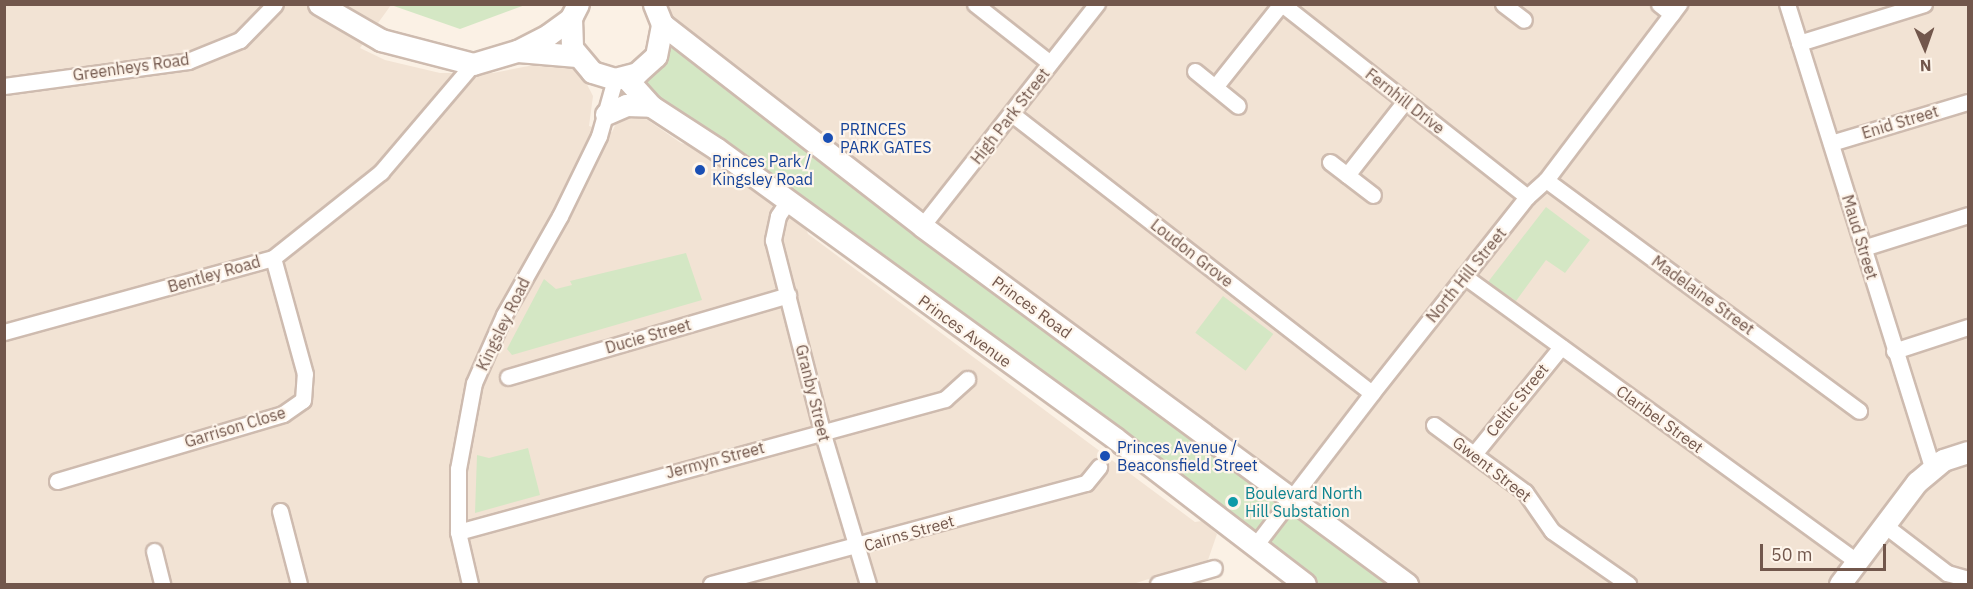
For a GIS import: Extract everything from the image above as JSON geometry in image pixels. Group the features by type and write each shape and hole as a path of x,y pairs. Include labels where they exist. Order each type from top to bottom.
{"main road":[{"path":"319,4 381,40 473,64 517,51 548,35 574,11"},
{"path":"574,11 569,33 577,56 592,72 620,78 637,73 656,56 662,24 654,4"},
{"name":"Princes Road","path":"662,24 922,226 1407,585"},
{"path":"517,51 577,56"},
{"name":"Princes Avenue","path":"620,78 651,106 788,201 1116,439 1305,585"},
{"path":"606,114 626,105 651,106"},
{"path":"1840,585 1883,524 1917,482 1943,460 1968,452"}],"street":[{"name":"Greenheys Road","path":"4,86 188,61 240,40 275,4"},
{"path":"975,4 1050,63"},
{"name":"High Park Street","path":"922,226 1097,4"},
{"path":"1215,87 1282,4"},
{"name":"Fernhill Drive","path":"1282,4 1527,197"},
{"path":"1503,4 1524,20"},
{"name":"Maud Street","path":"1787,4 1894,351 1934,469"},
{"path":"1799,43 1924,4"},
{"name":"North Hill Street","path":"1254,547 1464,276 1527,197 1546,180 1670,8"},
{"name":"Bentley Road","path":"4,332 273,258 381,172 441,106 473,64"},
{"path":"1195,71 1238,106"},
{"name":"Kingsley Road","path":"470,585 458,532 459,459 474,383 504,315 560,216 620,78"},
{"path":"1347,175 1405,101"},
{"name":"Enid Street","path":"1831,143 1968,102"},
{"name":"Loudon Grove","path":"1012,114 1372,393"},
{"path":"1330,162 1372,195"},
{"name":"Madelaine Street","path":"1546,180 1859,411"},
{"name":"Granby Street","path":"788,201 778,216 773,240 822,431 868,585"},
{"path":"1863,248 1968,215"},
{"name":"Garrison Close","path":"57,481 283,414 303,400 305,374 273,258"},
{"name":"Claribel Street","path":"1464,276 1856,561"},
{"name":"Ducie Street","path":"508,377 788,295"},
{"path":"1894,351 1968,327"},
{"name":"Celtic Street","path":"1474,454 1561,347"},
{"name":"Jermyn Street","path":"458,532 945,399 967,379"},
{"name":"Gwent Street","path":"1434,425 1525,492 1552,531 1628,585"},
{"name":"Cairns Street","path":"711,585 858,547 1086,483 1099,467"},
{"path":"280,511 299,585"},
{"path":"1883,524 1947,573 1968,579"},
{"path":"154,551 162,585"},
{"path":"1158,585 1214,568"}],"shaded area":[{"path":"4,5 391,5 360,48 385,60 440,73 493,73 549,62 579,69 593,96 589,126 612,132 621,113 633,110 681,143 706,150 805,225 808,234 1195,522 1202,521 1217,534 1208,560 1133,584 5,584"},
{"path":"656,5 1968,5 1968,584 1419,584 670,27"}],"green space":[{"path":"391,4 525,5 460,29"},
{"path":"662,24 1407,584 1305,584 661,114 637,73"},
{"path":"1546,207 1590,240 1565,273 1546,260 1516,301 1488,282"},
{"path":"686,253 702,300 512,355 507,349 544,279 556,289 572,285 570,281"},
{"path":"1223,296 1273,334 1246,371 1195,333"},
{"path":"528,448 540,495 475,513 477,455 489,458"}],"place":[{"name":"PRINCES PARK GATES","path":"828,138"},
{"name":"Princes Park / Kingsley Road","path":"700,170"},
{"name":"Princes Avenue / Beaconsfield Street","path":"1105,456"},
{"name":"Boulevard North Hill Substation","path":"1233,502"}]}
